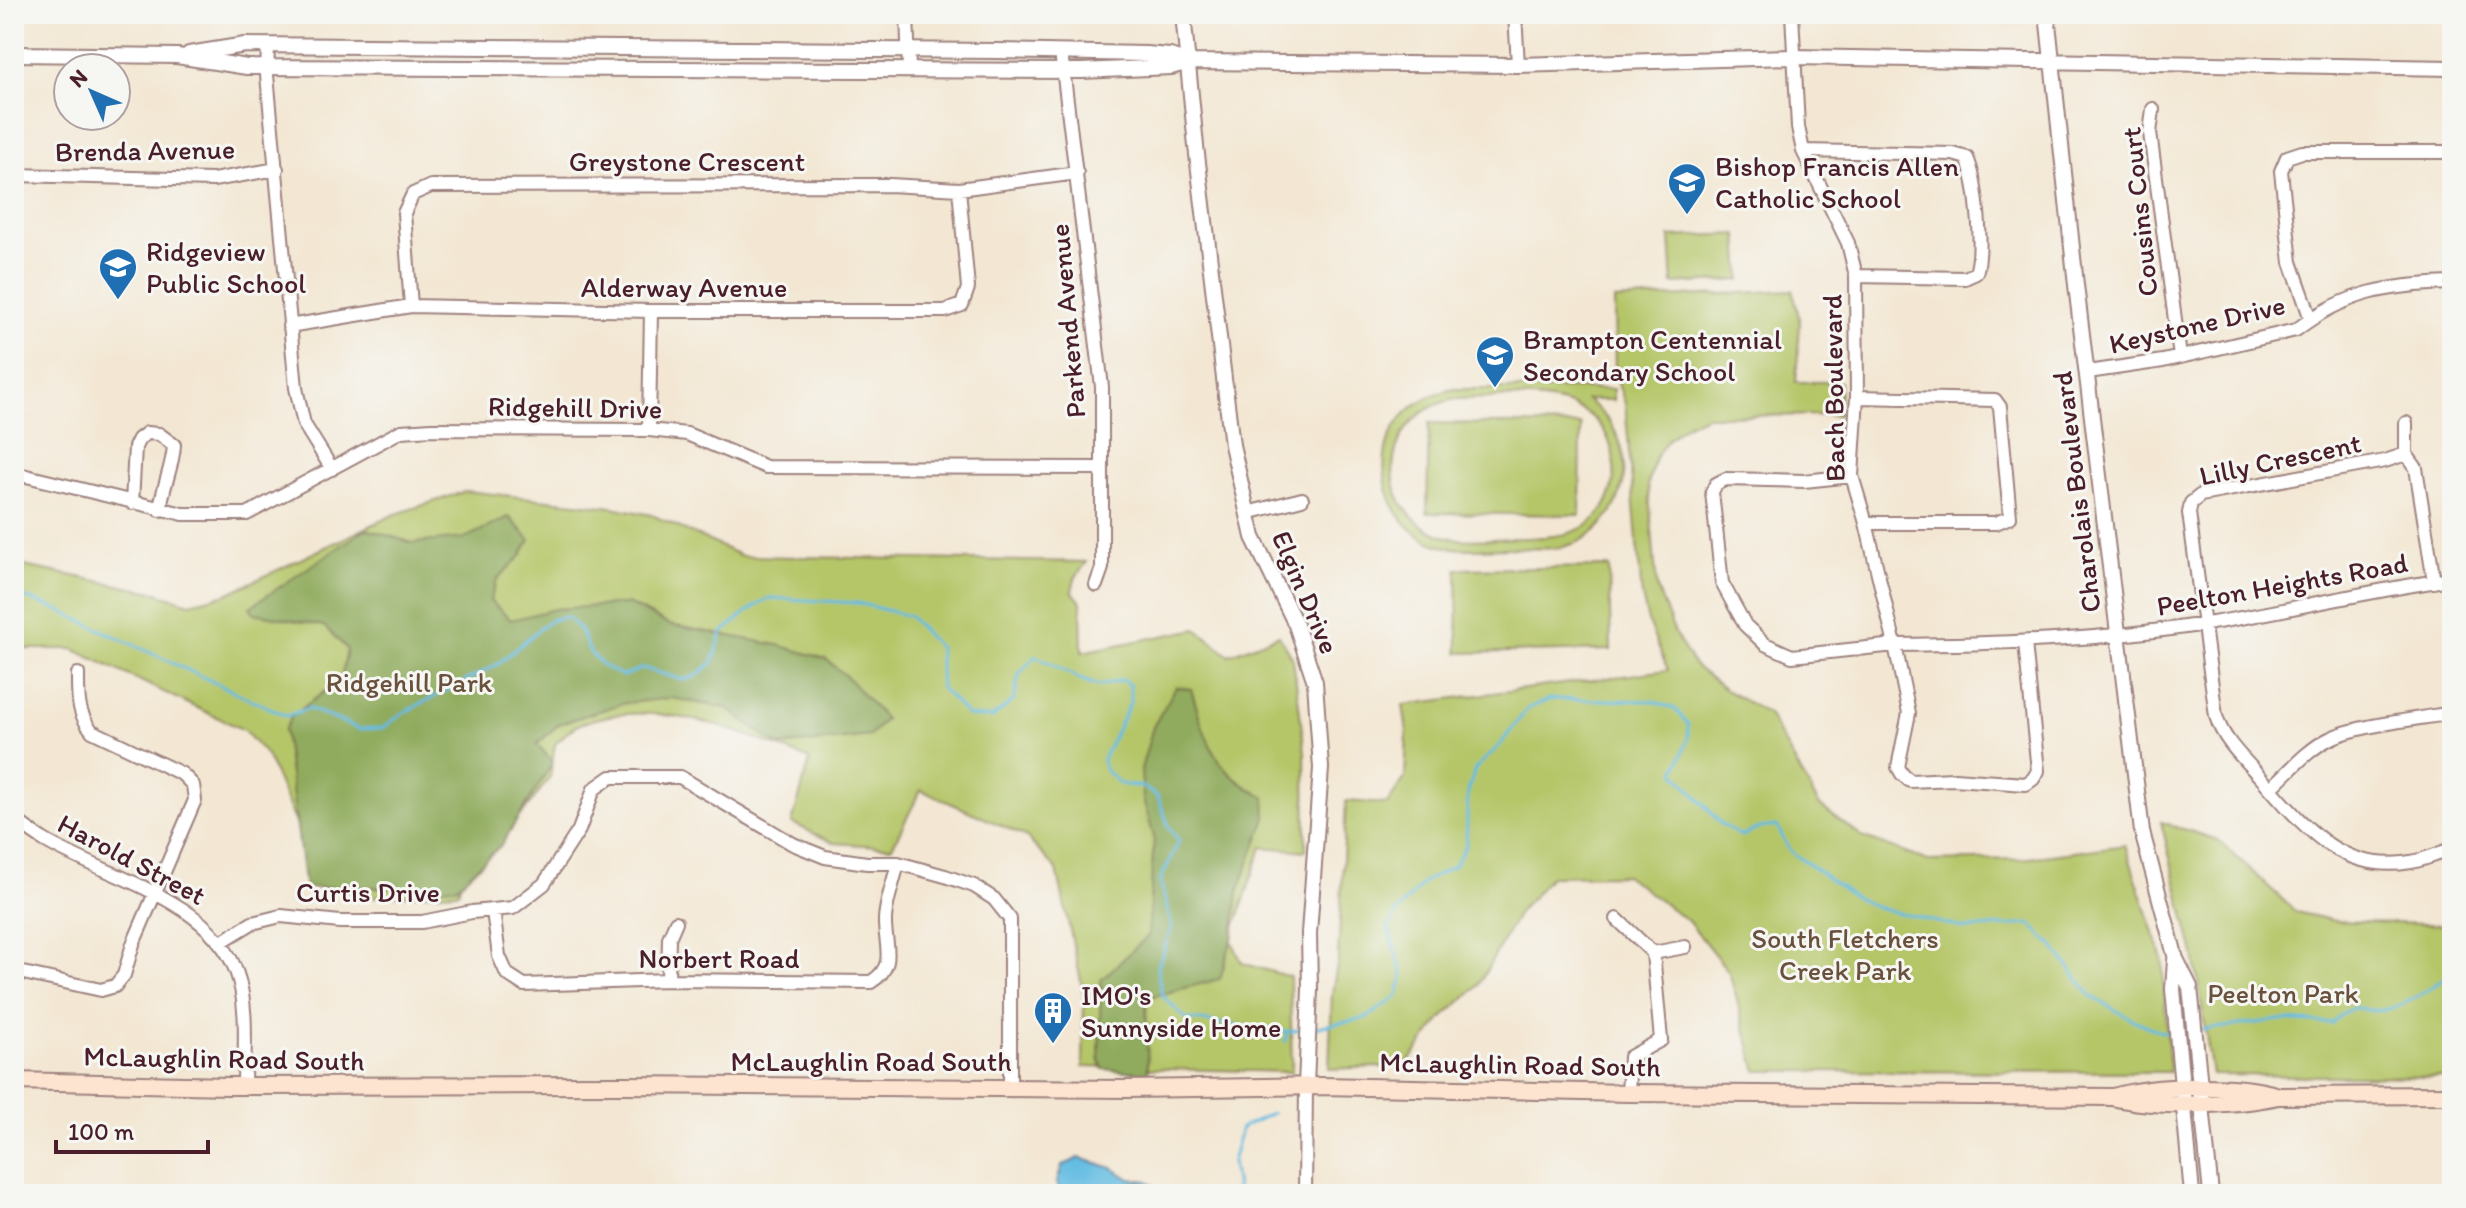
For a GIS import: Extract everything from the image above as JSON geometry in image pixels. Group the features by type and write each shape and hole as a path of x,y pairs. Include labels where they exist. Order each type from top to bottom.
{"main road":[{"name":"McLaughlin Road South","path":"14,1081 244,1086 1306,1086 1628,1093 2112,1097 2136,1103 2255,1089 2278,1096 2452,1095"}],"street":[{"path":"907,14 909,69"},
{"name":"Elgin Drive","path":"1183,14 1232,445 1253,537 1296,625 1315,682 1321,768 1309,933 1305,1194"},
{"path":"1515,14 1518,65"},
{"name":"Bach Boulevard","path":"1792,14 1792,57 1803,151 1848,243 1856,276 1857,397 1852,476 1866,523 1909,713 1898,767 1902,774 1910,781 1954,779 2026,784 2033,779 2038,771 2025,643"},
{"name":"Charolais Boulevard","path":"2047,14 2142,832 2176,959 2190,987 2211,1194"},
{"path":"268,45 267,67 296,388 304,424 332,469"},
{"path":"177,56 268,45 1061,52 1170,56 1188,62"},
{"name":"Parkend Avenue","path":"1061,52 1102,387 1102,568 1096,585"},
{"path":"14,54 177,56 242,67 1064,71 1171,67 1188,62 1518,65 1792,57 2452,68"},
{"name":"Cousins Court","path":"2153,109 2150,133 2180,357"},
{"path":"1803,151 1953,154 1967,158 1973,172 1981,259 1976,273 1965,278 1856,276"},
{"path":"2311,319 2291,262 2281,171 2287,157 2302,152 2452,152"},
{"name":"Brenda Avenue","path":"14,175 213,180 277,169"},
{"name":"Greystone Crescent","path":"411,306 404,213 413,194 431,186 890,185 959,189 1077,173"},
{"name":"Alderway Avenue","path":"289,326 411,306 651,311 945,311 962,305 968,288 959,189"},
{"name":"Keystone Drive","path":"2088,372 2180,357 2296,330 2311,319 2362,294 2400,285 2452,283"},
{"path":"649,430 651,311"},
{"path":"1857,397 1995,400 2000,407 2010,517 1996,523 1866,523"},
{"path":"2406,423 2406,454 2416,468 2434,582"},
{"name":"Ridgehill Drive","path":"14,473 160,510 183,514 247,514 401,431 432,429 649,430 687,434 766,467 1100,468"},
{"path":"132,503 135,447 147,433 159,434 174,445 160,510"},
{"name":"Lilly Crescent","path":"2204,625 2189,513 2191,503 2201,495 2385,461 2406,454"},
{"path":"1852,476 1804,481 1726,479 1716,484 1712,492 1722,583 1745,625 1765,644 1792,656 1895,645 2025,643 2120,634"},
{"path":"1247,513 1302,499"},
{"name":"Peelton Heights Road","path":"2120,634 2204,625 2452,579"},
{"path":"2204,625 2219,726 2305,828 2331,848 2363,860 2412,862 2452,849"},
{"path":"14,971 101,990 115,986 124,975 133,944 195,800 193,785 182,774 92,731 78,708 78,674"},
{"path":"2271,788 2315,748 2330,739 2347,732 2452,713"},
{"name":"Curtis Drive","path":"221,942 252,923 281,916 340,922 422,922 513,908 544,884 579,830 594,789 611,777 680,777 793,844 825,857 867,863 898,863 974,886 994,899 1010,919 1010,1088"},
{"name":"Harold Street","path":"14,819 45,841 186,911 221,942 237,971 243,1001 244,1086"},
{"name":"Norbert Road","path":"493,911 499,956 507,974 524,985 668,980 871,982 881,976 888,961 885,919 898,863"},
{"path":"1617,919 1653,953 1661,1040 1630,1057 1628,1093"},
{"path":"668,980 669,938 676,922"},
{"path":"1653,953 1685,947"},
{"name":"Charolais Boulevard","path":"2176,959 2173,989 2192,1194"}],"green space":[{"path":"1738,234 1741,280 1673,284 1670,237"},
{"name":"South Fletchers Creek Park","path":"1793,290 1800,322 1796,382 1840,382 1839,415 1707,416 1689,423 1668,439 1655,458 1648,484 1657,588 1676,636 1694,665 1724,689 1768,714 1819,805 1862,837 1928,861 2022,859 2125,845 2162,957 2170,1072 1757,1071 1729,972 1688,921 1625,875 1551,876 1518,913 1478,986 1441,1019 1405,1066 1329,1069 1346,801 1387,804 1405,778 1407,732 1403,705 1668,670 1649,625 1642,597 1625,403 1615,376 1614,300"},
{"path":"1613,389 1613,400 1587,400 1612,426 1622,448 1623,484 1609,516 1583,539 1555,548 1453,548 1429,541 1414,532 1402,520 1387,489 1385,454 1401,418 1416,404 1444,391","holes":["1458,399 1550,400 1572,406 1591,416 1605,432 1614,469 1610,496 1596,518 1568,534 1479,540 1447,537 1416,520 1401,502 1394,481 1394,459 1401,438 1414,420 1433,406"]},
{"path":"1429,423 1581,425 1580,515 1427,513"},
{"name":"Ridgehill Park","path":"466,491 612,507 652,515 742,556 1087,562 1075,578 1072,591 1081,602 1082,652 1197,629 1229,655 1279,635 1293,659 1305,752 1306,851 1262,847 1231,939 1242,963 1290,977 1292,1072 1083,1067 1084,995 1057,870 1025,836 921,790 892,847 834,843 792,823 810,760 756,738 696,720 635,713 606,716 575,726 555,744 550,777 527,808 490,846 467,861 458,892 368,897 334,887 303,839 267,756 244,730 73,649 14,649 14,564 153,592 190,603 227,594 393,515"},
{"path":"509,517 530,540 521,556 497,579 490,601 511,620 555,609 628,604 670,625 778,645 826,659 885,719 870,736 779,746 726,708 671,698 621,704 559,724 537,744 553,762 502,844 456,887 305,888 284,730 291,717 341,679 347,649 324,626 254,613 250,607 366,529 413,543 465,538"},
{"path":"1609,567 1611,650 1458,653 1457,569"},
{"path":"1176,687 1191,689 1214,753 1234,777 1265,797 1266,818 1238,892 1233,935 1220,979 1146,998 1148,1073 1103,1069 1099,1058 1101,980 1148,936 1154,837 1143,799 1141,769 1153,727"},
{"name":"Peelton Park","path":"2161,822 2218,840 2296,912 2335,921 2452,925 2452,1077 2212,1075 2194,954"}],"water":[{"path":"1079,1158 1113,1168 1130,1179 1147,1181 1168,1194 1060,1194 1057,1182 1062,1166"}],"waterway":[{"path":"14,600 27,598 56,609 287,716 308,708 359,729 383,728 403,713 498,664 550,620 567,617 580,630 590,652 603,666 623,676 643,668 683,680 696,676 713,662 722,633 769,598 858,603 909,616 939,648 941,688 968,716 992,718 1014,700 1019,674 1036,656 1099,686 1123,680 1130,686 1130,703 1103,759 1104,769 1120,784 1143,787 1158,797 1169,827 1179,841 1160,881 1172,927 1157,969 1162,995 1186,1019 1287,1032 1305,1029"},
{"path":"1312,1028 1366,1018 1398,996 1403,976 1388,928 1397,912 1425,881 1454,866 1466,845 1468,792 1475,769 1500,745 1527,709 1550,699 1653,701 1675,709 1688,724 1688,738"},
{"path":"1688,740 1675,772 1721,824 1741,836 1760,828 1777,826 1790,851 1857,899 1882,909 1967,929 2030,924 2051,944 2091,996 2133,1020 2162,1032 2173,1032"},
{"path":"2201,1030 2279,1020 2332,1023 2354,1008 2376,1011 2402,1004 2452,972"},
{"path":"1285,1041 1287,1032"},
{"path":"1237,1194 1232,1162 1241,1128 1272,1113"}],"place":[{"name":"Bishop Francis Allen Catholic School","path":"1687,216"},
{"name":"Ridgeview Public School","path":"118,301"},
{"name":"Brampton Centennial Secondary School","path":"1495,389"},
{"name":"IMO's Sunnyside Home","path":"1053,1045"}]}
